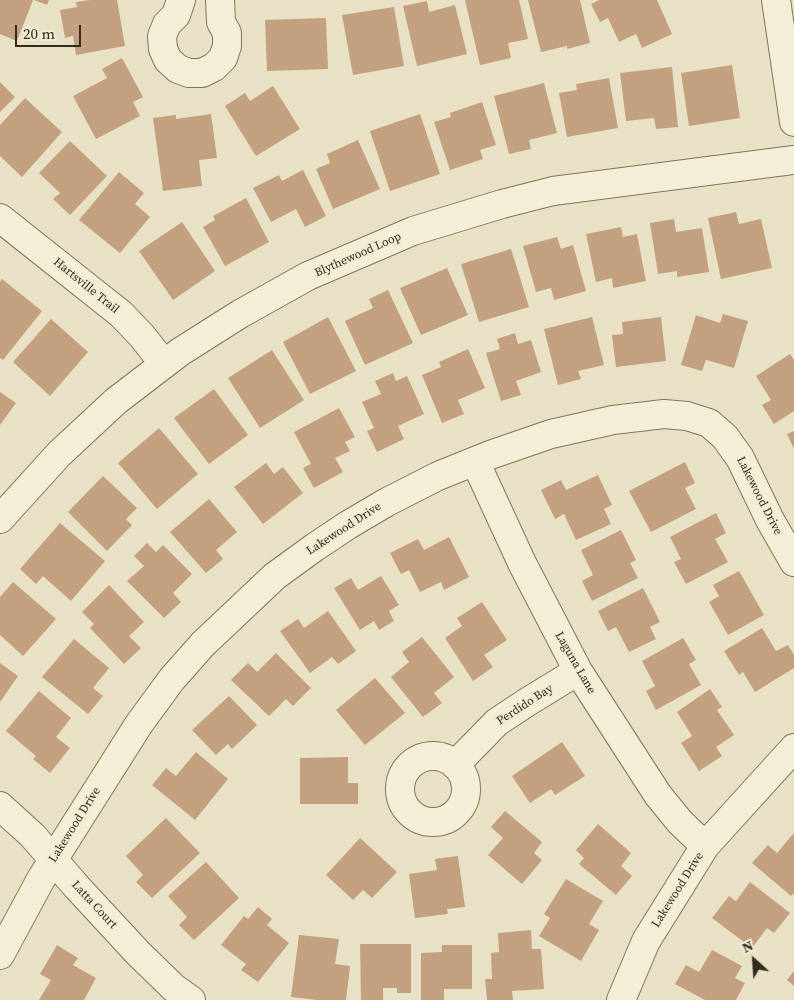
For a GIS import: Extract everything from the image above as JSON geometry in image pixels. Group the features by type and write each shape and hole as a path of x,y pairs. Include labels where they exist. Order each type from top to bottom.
{"street":[{"path":"181,0 176,14 164,30 162,36 163,49 168,60 173,65 190,74 202,73 214,67 223,58 227,46 226,33 221,22 220,0"},
{"path":"776,0 794,122"},
{"name":"Blythewood Loop","path":"0,519 60,454 116,401 180,352 240,314 308,276 413,231 494,206 553,191 794,160"},
{"name":"Hartsville Trail","path":"0,218 121,314 142,336 164,364"},
{"name":"Lakewood Drive","path":"0,955 53,860 139,724 178,672 203,644 275,576 348,525 387,502 438,476 551,434 613,420 664,414 687,416 709,423 725,437 740,458 770,520 794,562"},
{"name":"Laguna Lane","path":"475,461 522,563 578,672 658,794 680,822 705,846"},
{"name":"Perdido Bay","path":"455,765 497,722 528,700 578,672"},
{"name":"Lakewood Drive","path":"621,1000 646,941 705,846 794,748"},
{"name":"Latta Court","path":"0,806 32,835 138,953 174,988 192,1000"}],"building":[{"path":"0,0 33,0 17,41 0,34"},
{"path":"34,0 49,0 47,5"},
{"path":"117,0 125,46 76,55 73,36 65,38 60,10 77,7 76,2"},
{"path":"465,0 519,0 528,39 508,43 511,58 480,65"},
{"path":"528,0 580,0 590,43 567,49 567,46 541,52"},
{"path":"599,0 657,0 672,34 642,48 636,34 619,42 608,18 600,22 591,4"},
{"path":"427,1 429,12 455,5 467,54 417,66 403,6"},
{"path":"394,7 404,66 353,75 342,15"},
{"path":"326,18 328,69 267,71 265,20"},
{"path":"122,58 143,97 133,102 140,116 96,139 73,96 107,78 102,69"},
{"path":"732,65 740,118 689,126 681,73"},
{"path":"672,67 678,127 656,129 654,118 626,121 620,73"},
{"path":"609,78 618,128 567,137 559,93 577,90 576,84"},
{"path":"0,82 15,97 0,112"},
{"path":"544,83 557,133 529,140 531,149 509,154 494,96"},
{"path":"273,86 300,129 256,156 225,106 245,93 250,101"},
{"path":"25,98 62,132 22,177 0,156 0,125"},
{"path":"482,102 496,145 480,150 483,159 450,170 434,122 451,117 450,113"},
{"path":"211,114 217,158 199,160 202,186 163,191 153,118 176,115 176,119"},
{"path":"420,114 440,174 390,191 370,131"},
{"path":"358,140 380,189 333,209 316,169 330,163 327,154"},
{"path":"70,141 107,176 70,215 53,199 60,193 39,173"},
{"path":"303,170 326,216 305,227 296,209 271,222 253,188 279,175 282,181"},
{"path":"119,172 144,193 135,204 150,217 120,253 79,220"},
{"path":"246,198 269,242 225,266 203,227 215,220 213,216"},
{"path":"736,212 739,224 761,219 772,268 721,279 708,218"},
{"path":"674,219 676,232 702,228 709,272 677,277 677,271 658,274 650,223"},
{"path":"182,222 215,271 173,300 139,251"},
{"path":"621,227 623,237 637,234 646,281 613,288 612,278 596,282 586,234"},
{"path":"557,237 561,249 573,245 586,291 554,300 551,288 536,292 523,246"},
{"path":"511,249 529,307 479,322 461,264"},
{"path":"447,268 468,315 421,335 400,288"},
{"path":"2,279 42,311 3,360 0,358 0,282"},
{"path":"388,290 413,343 365,365 345,321 373,308 369,299"},
{"path":"723,314 748,321 734,368 706,360 702,371 681,365 696,315 720,323"},
{"path":"328,317 356,371 310,394 283,342"},
{"path":"592,317 604,365 578,371 581,379 558,385 544,329"},
{"path":"661,317 666,361 616,367 612,335 623,334 622,322"},
{"path":"51,319 88,352 50,396 13,362"},
{"path":"515,333 518,344 531,340 541,372 516,381 521,395 501,401 486,353 500,349 497,339"},
{"path":"468,349 485,388 458,400 464,414 442,423 422,375 441,367 439,362"},
{"path":"272,350 304,400 260,428 228,378"},
{"path":"790,354 794,360 794,411 774,424 762,405 771,400 756,376"},
{"path":"393,373 396,381 407,376 424,414 398,426 404,439 377,452 367,431 374,428 362,402 381,394 375,381"},
{"path":"214,389 248,435 209,464 174,418"},
{"path":"0,392 16,403 0,425"},
{"path":"339,408 355,437 345,442 350,451 335,458 343,472 314,488 303,468 311,464 294,432"},
{"path":"159,428 198,474 157,509 118,463"},
{"path":"794,431 794,449 787,434"},
{"path":"685,462 695,483 685,488 696,509 651,532 629,491"},
{"path":"266,463 274,474 283,467 303,493 263,524 234,487"},
{"path":"598,475 612,505 604,509 611,524 576,540 564,514 555,519 541,490 561,480 566,490"},
{"path":"103,476 137,508 126,519 132,525 107,551 68,512"},
{"path":"209,499 237,532 216,550 223,559 206,573 170,532"},
{"path":"716,513 726,533 715,539 728,562 686,584 674,562 681,559 670,537"},
{"path":"60,523 105,561 71,601 43,576 36,584 20,569"},
{"path":"621,530 636,560 630,563 638,578 592,601 582,581 593,575 581,550"},
{"path":"449,537 469,577 444,590 441,582 420,592 409,570 401,574 390,553 418,539 424,550"},
{"path":"147,543 156,552 163,545 192,574 173,593 181,602 164,618 127,581 144,566 134,556"},
{"path":"739,571 764,615 728,635 709,602 719,596 713,585"},
{"path":"381,576 399,605 389,611 394,621 379,630 374,621 360,630 334,588 351,578 358,590"},
{"path":"13,582 56,619 23,656 0,635 0,597"},
{"path":"109,585 144,622 129,636 141,648 124,664 90,628 94,624 82,612"},
{"path":"643,588 660,622 650,627 656,639 629,652 616,627 608,631 598,611"},
{"path":"482,602 507,640 484,655 493,667 473,681 445,638 462,626 457,618"},
{"path":"328,611 356,651 338,664 332,657 310,673 280,631 298,619 304,628"},
{"path":"762,628 776,651 788,645 794,655 794,668 755,692 743,672 739,675 724,651"},
{"path":"422,637 454,677 434,693 442,703 423,717 391,677 409,662 402,652"},
{"path":"683,638 696,660 689,664 701,685 656,710 646,691 655,686 642,661"},
{"path":"74,639 109,668 93,688 103,696 88,714 42,677"},
{"path":"276,653 311,688 293,706 286,699 269,716 231,680 248,663 257,672"},
{"path":"0,663 18,676 0,702"},
{"path":"375,678 405,713 365,745 336,710"},
{"path":"710,689 722,707 717,710 734,735 716,747 722,756 699,771 681,743 692,736 677,712"},
{"path":"39,691 71,718 56,737 70,748 50,773 33,759 36,756 6,731"},
{"path":"229,696 257,725 232,749 228,744 216,755 192,730"},
{"path":"562,742 585,776 555,795 551,789 530,803 512,776"},
{"path":"196,752 228,779 195,820 152,785 166,768 176,776"},
{"path":"348,757 348,783 358,783 358,804 300,804 300,758"},
{"path":"505,811 542,842 534,853 542,860 522,884 488,855 503,838 491,827"},
{"path":"166,818 200,853 152,898 136,882 143,875 126,856"},
{"path":"598,824 631,853 621,866 632,876 616,895 579,864 584,858 576,850"},
{"path":"794,833 794,893 791,896 752,863 768,845 777,853"},
{"path":"360,838 397,872 372,898 363,890 353,900 326,875"},
{"path":"458,856 465,907 447,909 448,914 415,918 409,874 437,870 435,859"},
{"path":"206,862 239,898 194,940 179,925 187,917 168,896"},
{"path":"566,879 603,901 589,924 599,930 581,961 539,936 550,918 544,914"},
{"path":"750,882 790,913 774,933 767,928 752,948 712,918 729,896 736,901"},
{"path":"258,907 272,919 267,925 289,943 258,982 241,970 246,964 221,945 244,916 248,919"},
{"path":"531,930 532,949 541,949 544,989 512,991 513,1000 487,1000 485,979 492,979 491,953 499,952 498,933"},
{"path":"299,935 339,939 335,964 350,966 346,1000 317,1000 291,997"},
{"path":"360,944 411,944 411,993 397,993 397,988 383,988 383,1000 361,1000"},
{"path":"57,945 78,958 73,965 96,978 84,1000 39,1000 51,980 40,974"},
{"path":"442,945 472,945 472,989 444,989 444,1000 421,1000 421,953 442,952"},
{"path":"712,950 742,966 735,978 745,983 736,1000 705,1000 675,984 686,965 699,972"},
{"path":"794,971 794,986 787,980"}]}
